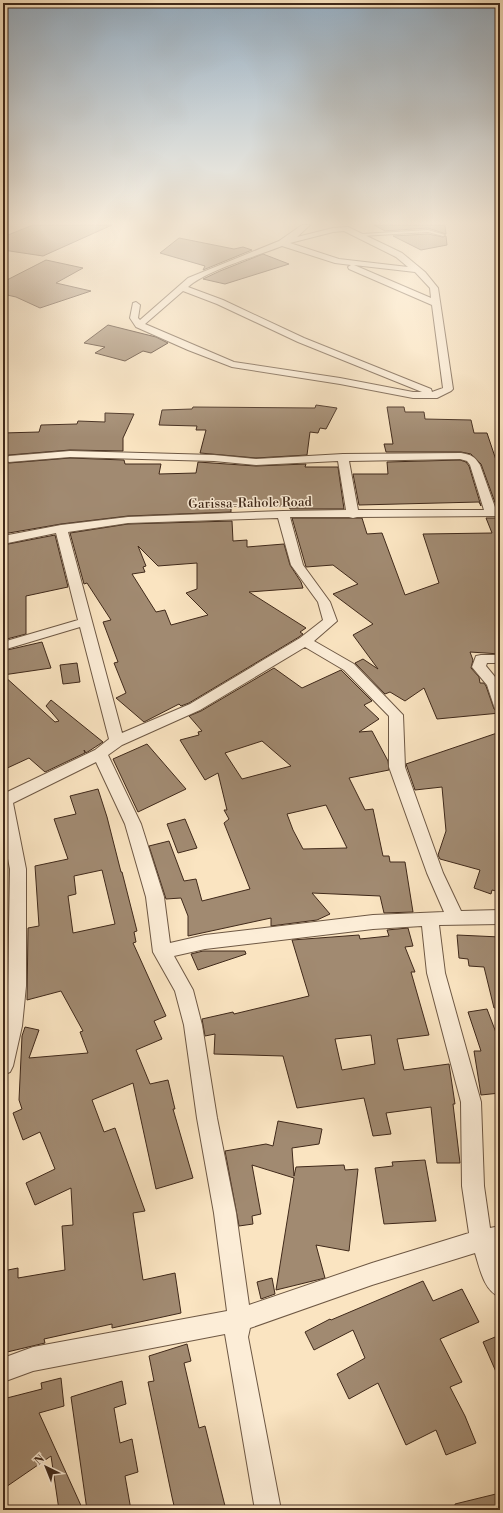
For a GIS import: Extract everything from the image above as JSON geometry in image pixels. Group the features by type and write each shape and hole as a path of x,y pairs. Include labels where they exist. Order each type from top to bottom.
{"street":[{"path":"139,325 173,296"},
{"path":"203,296 220,302 301,340 437,395"},
{"path":"418,296 435,303"},
{"path":"136,305 134,318 139,325 232,364 340,381 413,395 437,395 448,389 435,296"},
{"path":"9,459 70,454 214,458 256,462 343,457 461,456 471,459 475,465 496,513"},
{"path":"343,457 353,515"},
{"name":"Garissa-Rahole Road","path":"3,540 61,529 128,520 283,514 353,515 496,513"},
{"path":"3,1066 13,1026 17,986 18,869 4,801 100,754 117,741 195,707 305,641 330,621 324,602 297,565 283,514"},
{"path":"61,529 117,741"},
{"path":"3,646 85,622"},
{"path":"305,641 349,667 396,715 397,767 435,873 455,918"},
{"path":"500,659 481,659 479,667 494,684 500,706"},
{"path":"100,754 133,824 155,897 162,952 184,990 193,1026 207,1118 225,1213 240,1320 236,1336 268,1510"},
{"path":"162,952 205,942 373,922 500,917"},
{"path":"430,919 436,973 470,1102 473,1186 491,1239 495,1278 500,1286"},
{"path":"3,1370 33,1359 240,1320 372,1274 491,1239"}],"building":[{"path":"10,296 77,296 40,308"},
{"path":"108,325 156,337 168,343 151,353 143,351 125,361 95,353 105,347 84,343"},
{"path":"316,405 337,408 326,429 320,428 318,433 310,432 307,455 256,458 200,453 206,430 196,430 197,426 159,425 162,410 192,409 193,407 315,408"},
{"path":"387,407 404,407 405,412 424,412 425,419 471,420 474,433 487,433 496,460 500,460 500,508 497,508 481,464 471,454 461,452 386,452 384,444 393,444"},
{"path":"105,413 134,414 123,438 123,451 70,450 9,455 3,458 3,433 39,432 41,425 77,424 78,421 105,422"},
{"path":"70,458 124,460 125,464 161,464 159,474 196,473 198,462 256,466 306,464 305,467 338,467 344,509 290,509 289,506 231,506 231,512 128,516 61,524 3,534 3,460 9,463"},
{"path":"460,460 466,462 469,466 481,506 479,502 359,505 353,474 388,474 387,462"},
{"path":"292,518 362,518 367,534 382,533 405,595 439,583 423,534 492,533 486,518 500,518 500,654 470,652 473,660 471,668 479,677 480,683 484,683 486,686 494,709 500,713 437,719 424,688 405,701 390,692 385,694 355,663 363,659 378,669 353,635 373,624 333,594 358,584 333,565 306,567"},
{"path":"232,521 233,541 247,540 247,547 284,544 290,565 301,582 303,588 249,592 306,628 300,632 303,634 189,703 181,706 179,704 144,722 116,698 126,693 114,663 118,662 103,622 111,620 87,583 84,584 70,533 128,524","holes":["138,546 158,566 197,563 197,589 186,593 208,615 171,625 165,610 156,612 132,574 145,572 143,567 146,566"]},
{"path":"55,535 68,587 26,596 26,634 3,640 3,545"},
{"path":"42,642 51,668 3,675 3,651"},
{"path":"77,663 80,682 63,684 60,665"},
{"path":"274,668 302,688 341,670 372,701 364,705 379,719 359,732 372,731 388,761 389,770 349,778 365,810 373,809 383,856 389,856 390,862 405,862 413,912 384,913 380,896 312,893 330,914 317,920 271,926 271,918 188,936 188,916 181,898 166,899 149,846 169,841 184,881 196,879 202,901 250,889 224,823 229,819 224,810 227,810 218,773 205,780 180,740 199,735 198,732 202,731 189,716 201,711","holes":["262,741 291,766 242,779 225,753","326,805 347,848 303,849 287,814"]},
{"path":"3,675 55,722 59,721 46,706 51,700 103,742 86,753 84,750 85,753 45,772 29,758 3,770"},
{"path":"500,732 500,892 492,890 491,894 474,888 480,870 440,859 438,855 446,831 442,787 415,790 406,764"},
{"path":"147,744 186,789 138,812 113,759"},
{"path":"98,789 107,817 137,931 134,932 136,942 133,943 166,1016 154,1021 162,1039 136,1050 150,1084 168,1080 175,1109 173,1109 193,1178 156,1189 133,1083 92,1100 104,1132 115,1128 145,1211 133,1213 143,1280 175,1273 181,1313 112,1328 112,1324 44,1339 45,1343 3,1353 3,1271 18,1268 18,1278 65,1270 62,1226 73,1225 71,1188 35,1205 26,1183 55,1169 40,1132 23,1140 13,1113 22,1109 19,1100 22,1036 25,1027 39,1030 29,1058 88,1053 80,1032 83,1031 61,991 27,1000 28,928 39,926 35,866 68,859 54,819 76,814 70,796","holes":["102,870 115,924 73,933 68,896 76,894 74,876"]},
{"path":"185,819 197,848 178,853 167,824"},
{"path":"408,928 413,946 405,947 415,972 411,972 429,1035 397,1039 404,1070 449,1064 455,1104 453,1104 460,1163 437,1163 431,1107 386,1113 391,1134 373,1136 364,1098 297,1108 283,1056 214,1054 215,1034 205,1036 202,1019 233,1012 234,1014 309,996 292,940 359,935 360,939 389,936 387,930","holes":["371,1035 375,1064 342,1070 335,1039"]},
{"path":"7,932 7,970 3,970 3,933"},
{"path":"457,935 500,937 500,1008 494,1008 484,967 469,966 468,959 459,958"},
{"path":"203,951 245,951 246,954 198,970 191,954"},
{"path":"487,1009 500,1043 500,1093 481,1095 474,1051 481,1051 468,1012"},
{"path":"278,1121 322,1129 319,1144 292,1148 294,1176 296,1167 344,1165 345,1170 358,1169 349,1251 316,1245 325,1278 276,1290 294,1178 252,1165 261,1214 252,1216 253,1224 239,1226 225,1151 266,1144 273,1146"},
{"path":"425,1160 436,1221 384,1224 375,1168 393,1166 392,1162"},
{"path":"272,1278 275,1294 261,1299 257,1282"},
{"path":"423,1281 433,1301 462,1289 479,1322 440,1339 462,1382 450,1387 465,1416 476,1443 446,1455 436,1430 406,1445 378,1383 349,1399 337,1374 365,1358 353,1330 314,1350 305,1332 330,1319 331,1320"},
{"path":"500,1335 500,1381 483,1342"},
{"path":"187,1344 191,1361 184,1363 199,1428 205,1426 226,1510 175,1510 148,1382 154,1381 149,1356"},
{"path":"61,1378 64,1406 39,1413 83,1510 59,1510 51,1456 3,1489 3,1399 42,1389 41,1383"},
{"path":"122,1381 126,1404 114,1408 120,1443 132,1439 138,1472 125,1476 131,1510 87,1510 71,1397"},
{"path":"500,1493 500,1510 455,1510 455,1504"}]}
